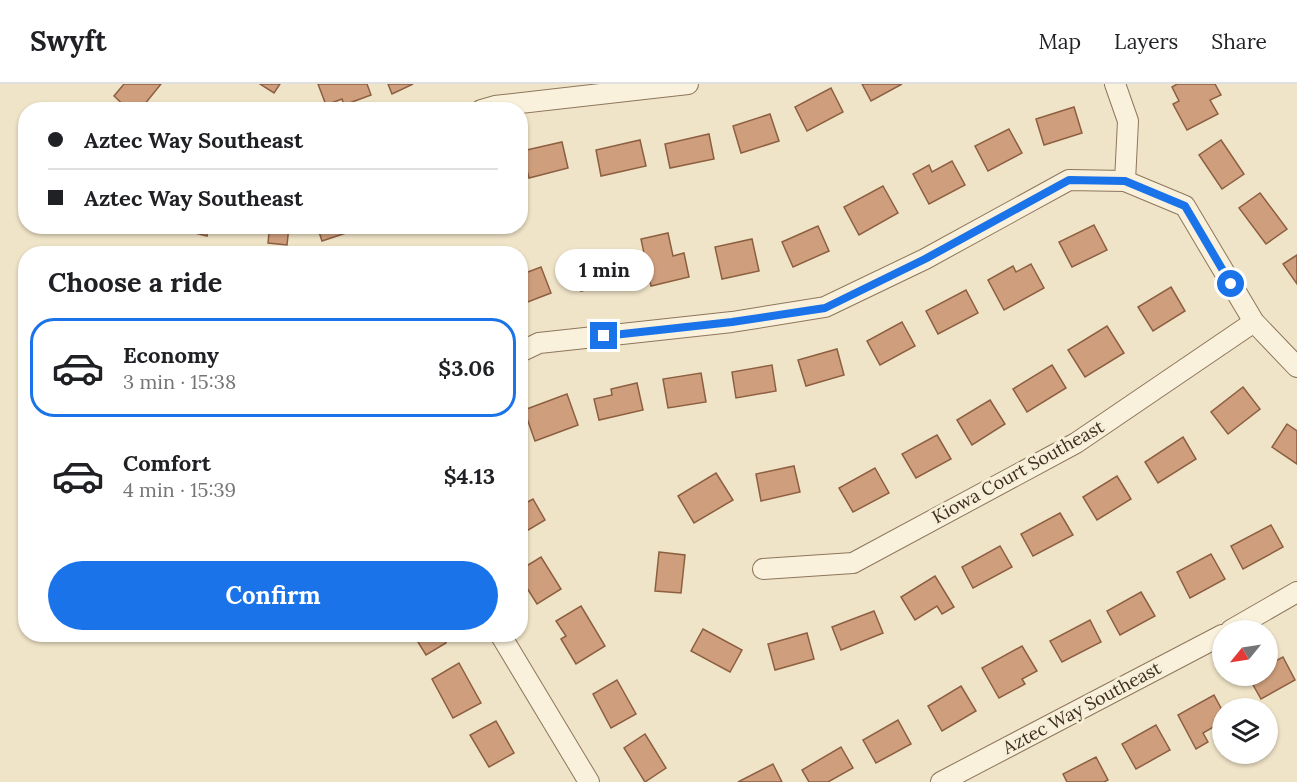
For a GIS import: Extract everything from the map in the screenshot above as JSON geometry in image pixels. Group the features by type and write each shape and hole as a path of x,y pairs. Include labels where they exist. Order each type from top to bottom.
{"street":[{"path":"528,102 688,84"},
{"path":"1115,84 1128,121 1125,181"},
{"path":"528,348 539,343 732,322 825,308 925,259 1069,180 1125,181 1185,206 1254,322 1297,367"},
{"name":"Kiowa Court Southeast","path":"763,569 853,563 1076,442 1254,322"},
{"path":"1248,620 1297,592"},
{"name":"Aztec Way Southeast","path":"941,782 1212,640"},
{"path":"505,642 589,782"}],"building":[{"path":"124,84 161,84 146,102 120,102 114,96"},
{"path":"260,84 280,84 274,93"},
{"path":"318,84 367,84 371,95 352,102 343,102 342,99 325,102"},
{"path":"388,84 413,84 392,94"},
{"path":"862,84 902,84 871,101"},
{"path":"1177,84 1215,84 1221,95 1210,100 1218,114 1187,130 1173,104 1179,101 1172,87"},
{"path":"831,88 843,112 807,131 795,107"},
{"path":"1074,107 1082,133 1044,145 1036,119"},
{"path":"770,114 779,141 741,153 733,126"},
{"path":"1009,129 1022,153 988,171 975,146"},
{"path":"709,134 714,159 670,168 665,144"},
{"path":"640,140 646,166 601,176 596,150"},
{"path":"1221,140 1244,174 1222,189 1199,155"},
{"path":"562,142 568,168 529,178 528,150"},
{"path":"952,161 965,185 929,204 913,174 929,165 932,172"},
{"path":"883,186 898,213 859,235 844,207"},
{"path":"1260,193 1287,229 1266,244 1239,208"},
{"path":"1094,225 1107,250 1072,267 1059,242"},
{"path":"818,226 829,251 793,267 782,242"},
{"path":"668,233 673,256 684,253 689,277 651,286 641,239"},
{"path":"269,234 288,234 287,245 268,243"},
{"path":"320,234 343,234 322,241"},
{"path":"752,239 759,271 722,279 715,247"},
{"path":"1297,255 1297,284 1283,264"},
{"path":"621,257 626,281 581,291 576,267"},
{"path":"1031,264 1044,288 1004,310 988,280 1013,266 1016,272"},
{"path":"541,267 551,293 528,302 528,272"},
{"path":"1171,287 1185,311 1153,331 1138,307"},
{"path":"966,290 978,313 938,334 926,311"},
{"path":"902,322 915,346 880,365 867,341"},
{"path":"1107,326 1124,353 1085,377 1068,350"},
{"path":"837,349 844,375 806,386 798,360"},
{"path":"772,365 776,391 736,398 732,372"},
{"path":"1052,365 1066,388 1027,412 1013,389"},
{"path":"701,373 706,402 668,408 663,379"},
{"path":"637,383 643,410 599,420 594,399 612,395 611,389"},
{"path":"1243,387 1260,409 1228,434 1211,412"},
{"path":"567,394 578,425 535,441 528,421 528,409"},
{"path":"990,400 1005,424 972,445 957,420"},
{"path":"1287,424 1297,431 1297,464 1272,447"},
{"path":"937,435 951,459 916,478 902,454"},
{"path":"1183,437 1196,459 1158,483 1145,462"},
{"path":"794,466 800,492 761,501 756,474"},
{"path":"875,468 889,493 853,512 839,488"},
{"path":"716,473 733,500 694,523 678,496"},
{"path":"1117,476 1131,499 1097,520 1083,497"},
{"path":"533,499 545,520 528,530 528,502"},
{"path":"1060,513 1073,535 1033,556 1021,534"},
{"path":"1271,525 1283,547 1243,569 1231,546"},
{"path":"1000,546 1012,567 973,588 962,567"},
{"path":"659,552 685,555 681,593 655,591"},
{"path":"1211,554 1225,579 1190,598 1177,572"},
{"path":"541,557 561,589 537,604 528,590 528,565"},
{"path":"935,576 954,607 942,614 937,606 915,620 901,597"},
{"path":"1141,592 1155,616 1120,635 1107,611"},
{"path":"581,606 605,646 576,664 561,639 566,636 556,621"},
{"path":"874,611 883,633 841,650 832,627"},
{"path":"1090,620 1101,642 1062,662 1050,641"},
{"path":"703,629 742,650 730,672 691,651"},
{"path":"807,633 814,659 775,670 768,644"},
{"path":"418,642 446,642 446,643 426,655"},
{"path":"1022,646 1037,671 1022,679 1025,684 999,698 982,668"},
{"path":"1283,657 1295,680 1260,698 1254,686 1278,686 1278,660"},
{"path":"459,663 481,703 453,718 432,679"},
{"path":"617,680 636,714 611,728 593,694"},
{"path":"961,686 976,711 942,731 928,706"},
{"path":"1214,695 1216,698 1212,698 1212,728 1203,733 1208,742 1196,749 1178,715"},
{"path":"898,720 911,744 876,763 863,740"},
{"path":"496,721 514,753 489,767 470,735"},
{"path":"1156,725 1170,750 1136,769 1122,744"},
{"path":"645,734 666,768 645,782 624,748"},
{"path":"841,747 853,768 828,782 809,782 802,770"},
{"path":"1096,757 1108,780 1104,782 1067,782 1063,774"},
{"path":"773,764 782,782 738,782"}],"route":[{"path":"604,336 732,322 825,308 925,259 1069,180 1125,181 1185,206 1231,284"}]}
